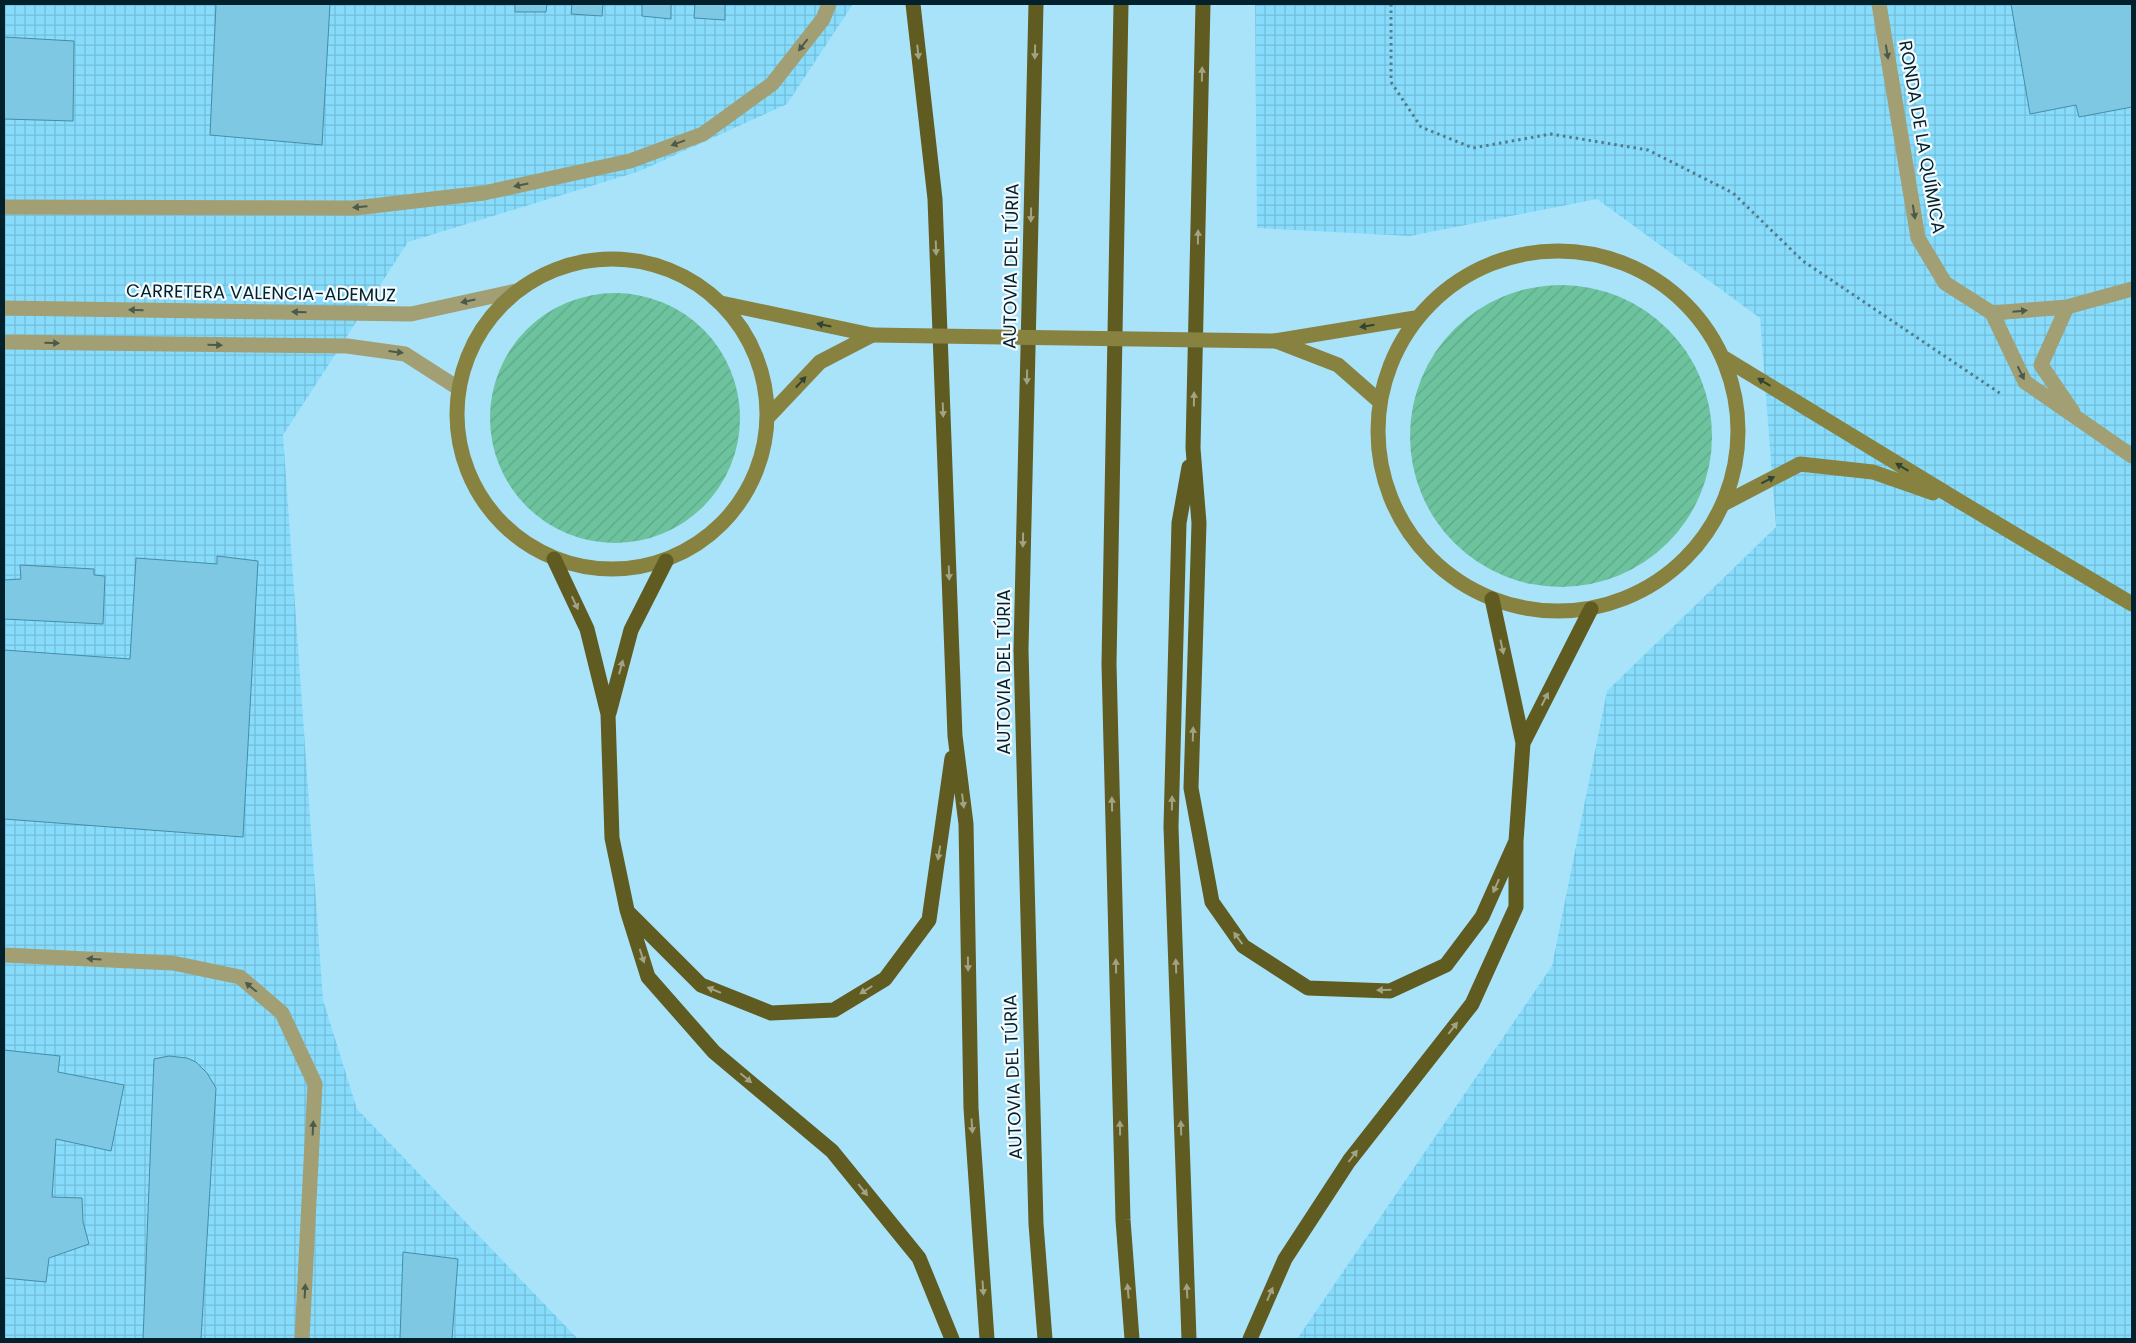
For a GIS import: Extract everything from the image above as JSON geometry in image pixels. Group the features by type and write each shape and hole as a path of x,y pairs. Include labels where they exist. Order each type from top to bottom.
{"highway":[{"path":"913,4 934,199 955,736 966,824 971,1108 986,1339"},
{"name":"AUTOVIA DEL TÚRIA","path":"1036,4 1021,650 1036,1224 1045,1339"},
{"path":"1121,4 1108,664 1123,1220 1132,1339"},
{"path":"1203,4 1193,448 1199,523 1191,788 1212,902 1244,946 1308,988 1390,991 1446,965 1482,917 1516,841"},
{"path":"1189,1339 1172,827 1179,523 1193,448"},
{"path":"554,559 587,629 608,714 612,838 627,910 648,977 714,1052 832,1151 919,1258 952,1339"},
{"path":"608,714 631,630 666,561"},
{"path":"1250,1339 1285,1259 1349,1161 1472,1004 1516,907 1516,841 1522,742 1492,599"},
{"path":"1522,742 1592,609"},
{"path":"627,910 701,985 771,1014 834,1010 885,979 929,920 955,736"}],"street":[{"path":"4,207 355,208 484,193 630,161 703,134 772,84 823,19 829,4"},
{"name":"RONDA DE LA QUÍMICA","path":"1879,4 1918,238 1945,283 1992,313"},
{"path":"1580,250 1640,268 1690,306 1724,358 1738,405 1738,455 1725,503 1693,552 1647,589 1592,609 1541,612 1492,599 1439,568 1400,520 1379,462 1379,401 1392,357 1415,318 1461,277 1518,253 1580,250"},
{"path":"598,259 643,262 684,277 721,303 746,337 763,376 768,417 760,463 739,505 707,539 666,561 628,570 590,569 554,559 509,531 476,490 458,440 458,388 469,351 488,318 516,291 554,269 598,259"},
{"path":"2132,289 2068,307 1992,313 2025,382 2132,456"},
{"name":"CARRETERA VALENCIA-ADEMUZ","path":"4,308 411,314 516,291"},
{"path":"721,303 872,335 1275,341 1415,318"},
{"path":"2068,307 2042,365 2079,421"},
{"path":"768,417 820,362 872,335"},
{"path":"1275,341 1338,364 1379,401"},
{"path":"4,342 347,346 405,354 458,388"},
{"path":"1724,358 2132,604"},
{"path":"1725,503 1800,464 1872,472 1959,501"},
{"path":"4,955 173,963 240,978 282,1013 315,1084 302,1339"}],"path":[{"path":"1391,4 1391,82 1421,127 1473,148 1551,134 1648,150 1733,193 1803,261 2008,399"}],"shaded area":[{"path":"4,4 853,4 787,104 640,171 408,242 283,435 323,1000 357,1109 578,1339 4,1339"},
{"path":"1255,4 2132,4 2132,1339 1297,1339 1552,966 1607,691 1776,527 1760,318 1597,199 1410,236 1257,228"}],"green space":[{"path":"1561,285 1590,288 1619,297 1645,311 1668,329 1686,352 1700,378 1709,407 1712,436 1709,465 1700,494 1686,520 1668,543 1645,561 1619,575 1590,584 1561,587 1532,584 1503,575 1477,561 1454,543 1436,520 1422,494 1413,465 1410,436 1413,407 1422,378 1436,352 1454,329 1477,311 1503,297 1532,288"},
{"path":"615,293 639,296 663,303 684,314 703,330 719,349 730,370 737,394 740,418 737,442 730,466 719,487 703,506 684,522 663,533 639,540 615,543 591,540 567,533 546,522 527,506 511,487 500,466 493,442 490,418 493,394 500,370 511,349 527,330 546,314 567,303 591,296"}],"building":[{"path":"216,4 330,4 322,145 210,135"},
{"path":"515,4 547,4 546,12 515,12"},
{"path":"572,4 603,4 602,16 571,14"},
{"path":"642,4 671,4 671,19 642,16"},
{"path":"695,4 725,4 725,20 694,18"},
{"path":"2011,4 2132,4 2132,107 2079,117 2076,105 2030,114"},
{"path":"4,37 74,41 73,121 4,119"},
{"path":"217,556 258,561 243,837 4,819 4,650 130,659 136,558 217,564"},
{"path":"20,565 94,569 94,575 105,576 103,624 4,619 4,580 21,579"},
{"path":"4,1050 60,1056 58,1072 124,1085 111,1151 56,1139 52,1197 82,1198 83,1222 89,1244 49,1258 46,1282 4,1278"},
{"path":"169,1056 187,1058 196,1062 207,1073 216,1088 201,1339 143,1339 154,1059"},
{"path":"403,1252 458,1259 452,1339 400,1339"}]}
